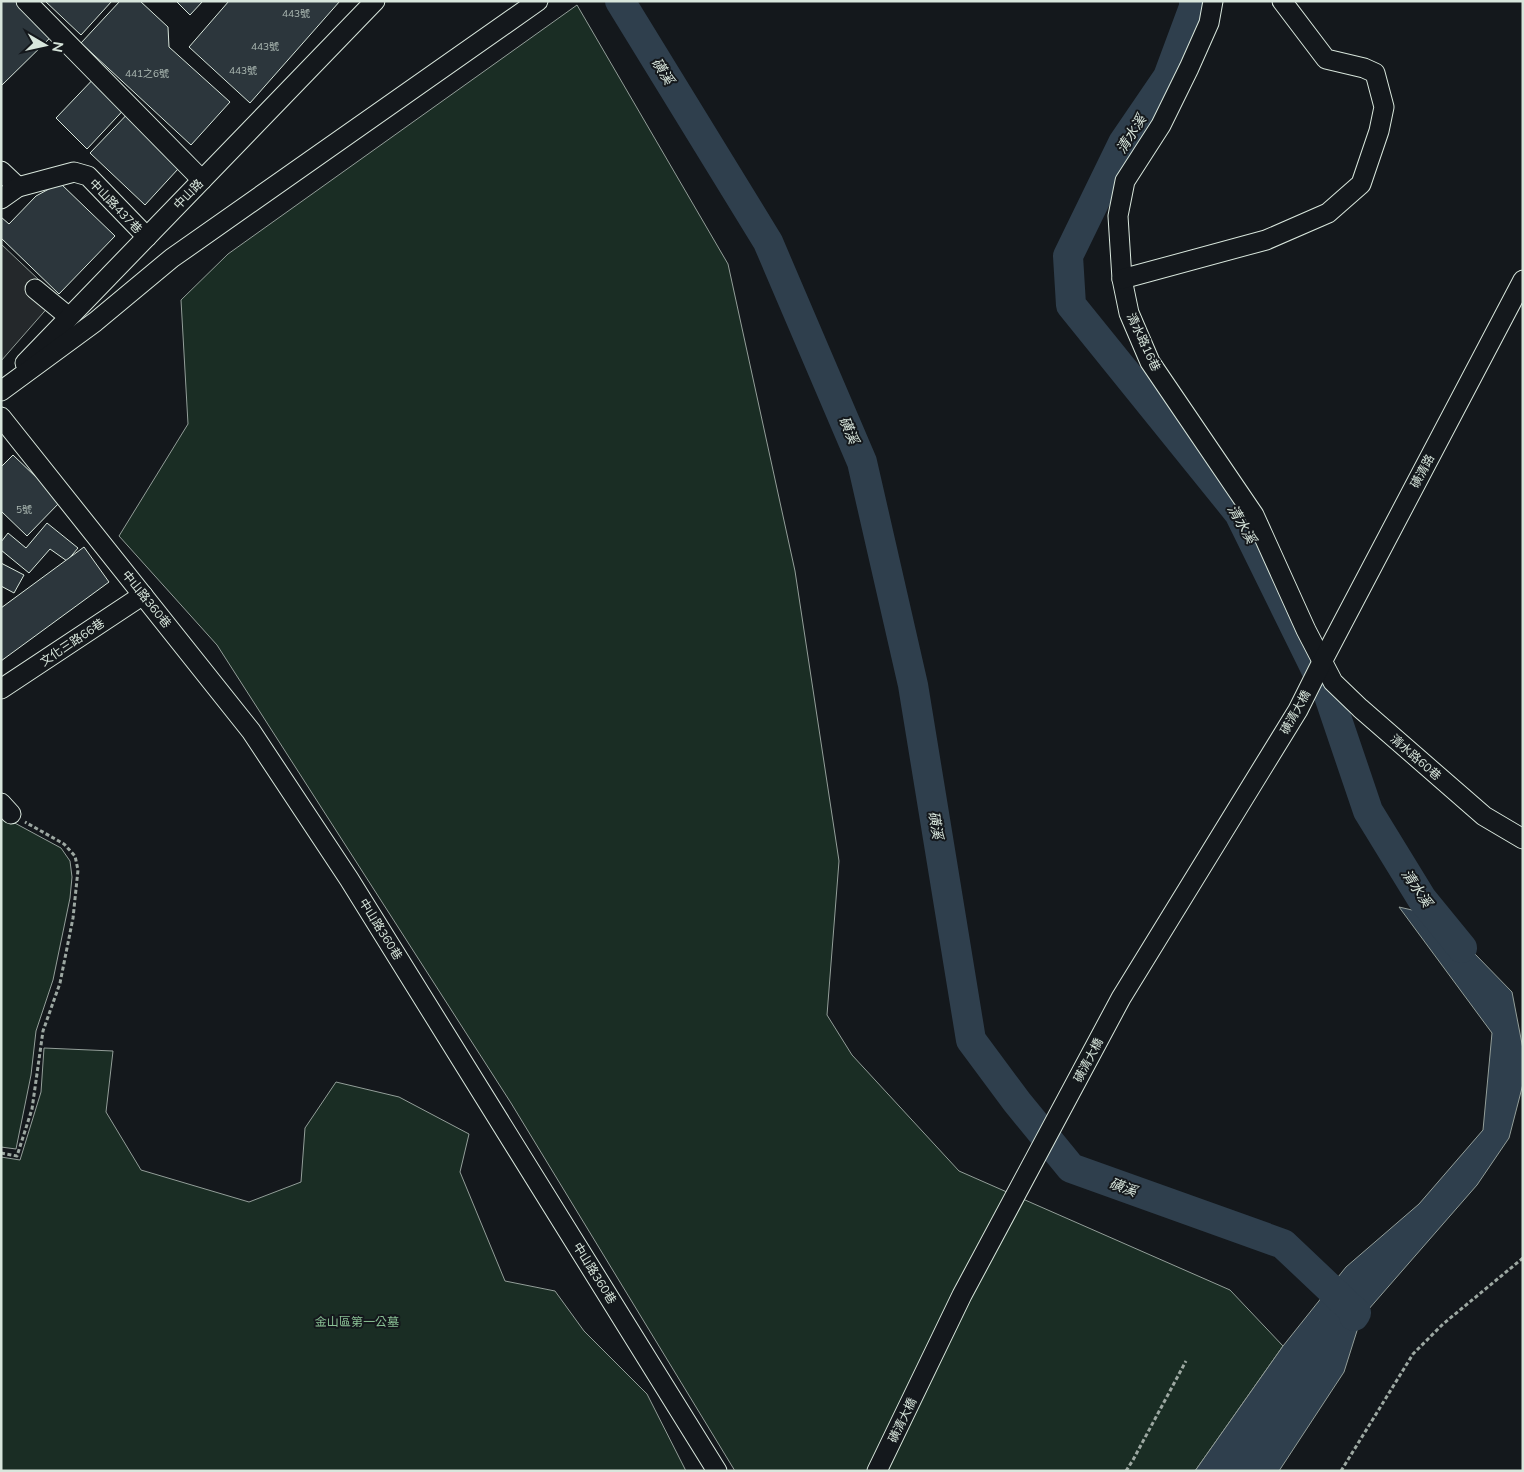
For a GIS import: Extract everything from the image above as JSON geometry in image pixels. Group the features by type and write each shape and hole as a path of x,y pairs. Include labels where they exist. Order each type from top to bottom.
{"street":[{"path":"26,1 202,180"},
{"name":"中山路","path":"1,387 375,1"},
{"path":"1,391 95,322 172,258 538,1"},
{"name":"清水路16巷","path":"1213,1 1209,23 1189,68 1161,125 1125,181 1118,216 1122,279 1129,313 1150,362 1254,516 1322,662"},
{"path":"1122,279 1266,240 1328,213 1361,184 1379,131 1384,107 1375,73 1364,68 1326,59 1282,1"},
{"path":"1,171 18,187"},
{"name":"中山路437巷","path":"1,199 18,187 74,172 88,176 147,237"},
{"name":"磺清路","path":"1322,662 1523,280"},
{"path":"35,288 69,317"},
{"name":"中山路360巷","path":"1,418 251,731 349,879 717,1471"},
{"name":"文化三路66巷","path":"1,689 143,595"},
{"name":"清水路60巷","path":"1322,662 1334,682 1360,708 1484,816 1523,839"},
{"name":"磺清大橋","path":"877,1471 962,1295 1121,998 1298,710 1322,662"}],"path":[{"path":"1,1153 17,1156 32,1109 43,1032 60,984 73,918 78,870 75,856 64,844 6,809"},
{"path":"1341,1471 1413,1354 1443,1324 1523,1258"},
{"path":"1126,1471 1186,1361"}],"green space":[{"path":"577,5 728,264 795,571 839,861 827,1015 852,1055 959,1171 1230,1290 1283,1346 1195,1471 735,1471 511,1103 217,645 119,536 188,424 181,300 228,254"},
{"path":"1,808 11,821 61,848 70,861 72,877 70,898 53,980 36,1031 31,1075 16,1149 1,1147"},
{"name":"金山區第一公墓","path":"44,1048 113,1051 106,1112 141,1170 249,1202 301,1182 305,1128 336,1082 399,1097 469,1134 460,1172 505,1281 555,1291 584,1331 647,1394 686,1471 1,1471 1,1157 20,1160 41,1092"}],"shaded area":[{"path":"1,244 57,297 1,361"}],"water":[{"path":"1399,907 1438,916 1512,992 1523,1049 1523,1084 1509,1138 1477,1185 1361,1318 1344,1372 1279,1471 1195,1471 1283,1346 1346,1267 1419,1204 1483,1130 1492,1033"}],"building":[{"path":"1,1 27,1 56,32 1,86"},
{"path":"45,1 112,1 81,35"},
{"path":"120,1 140,1 168,27 169,47 230,102 191,145 81,43"},
{"path":"176,1 203,1 190,15"},
{"path":"229,1 340,1 250,103 189,47"},
{"path":"100,72 131,102 87,149 56,118"},
{"path":"135,106 189,157 145,205 90,153"},
{"path":"60,183 115,236 59,294 1,238 1,217 9,224 36,196"},
{"path":"13,455 61,501 27,536 1,511 1,467"},
{"path":"47,523 78,548 67,561 50,549 29,573 1,550 1,542 8,533 26,548"},
{"path":"84,547 109,582 1,661 1,608"},
{"path":"1,563 24,575 14,593 1,586"}],"waterway":[{"name":"磺溪","path":"620,1 768,242 862,462 913,685 971,1040 1017,1102 1071,1168 1283,1244 1356,1313 1354,1316"},
{"name":"清水溪","path":"1194,1 1194,7 1168,77 1123,143 1068,256 1071,305 1239,513 1329,696 1368,811 1422,899 1462,948"}]}
